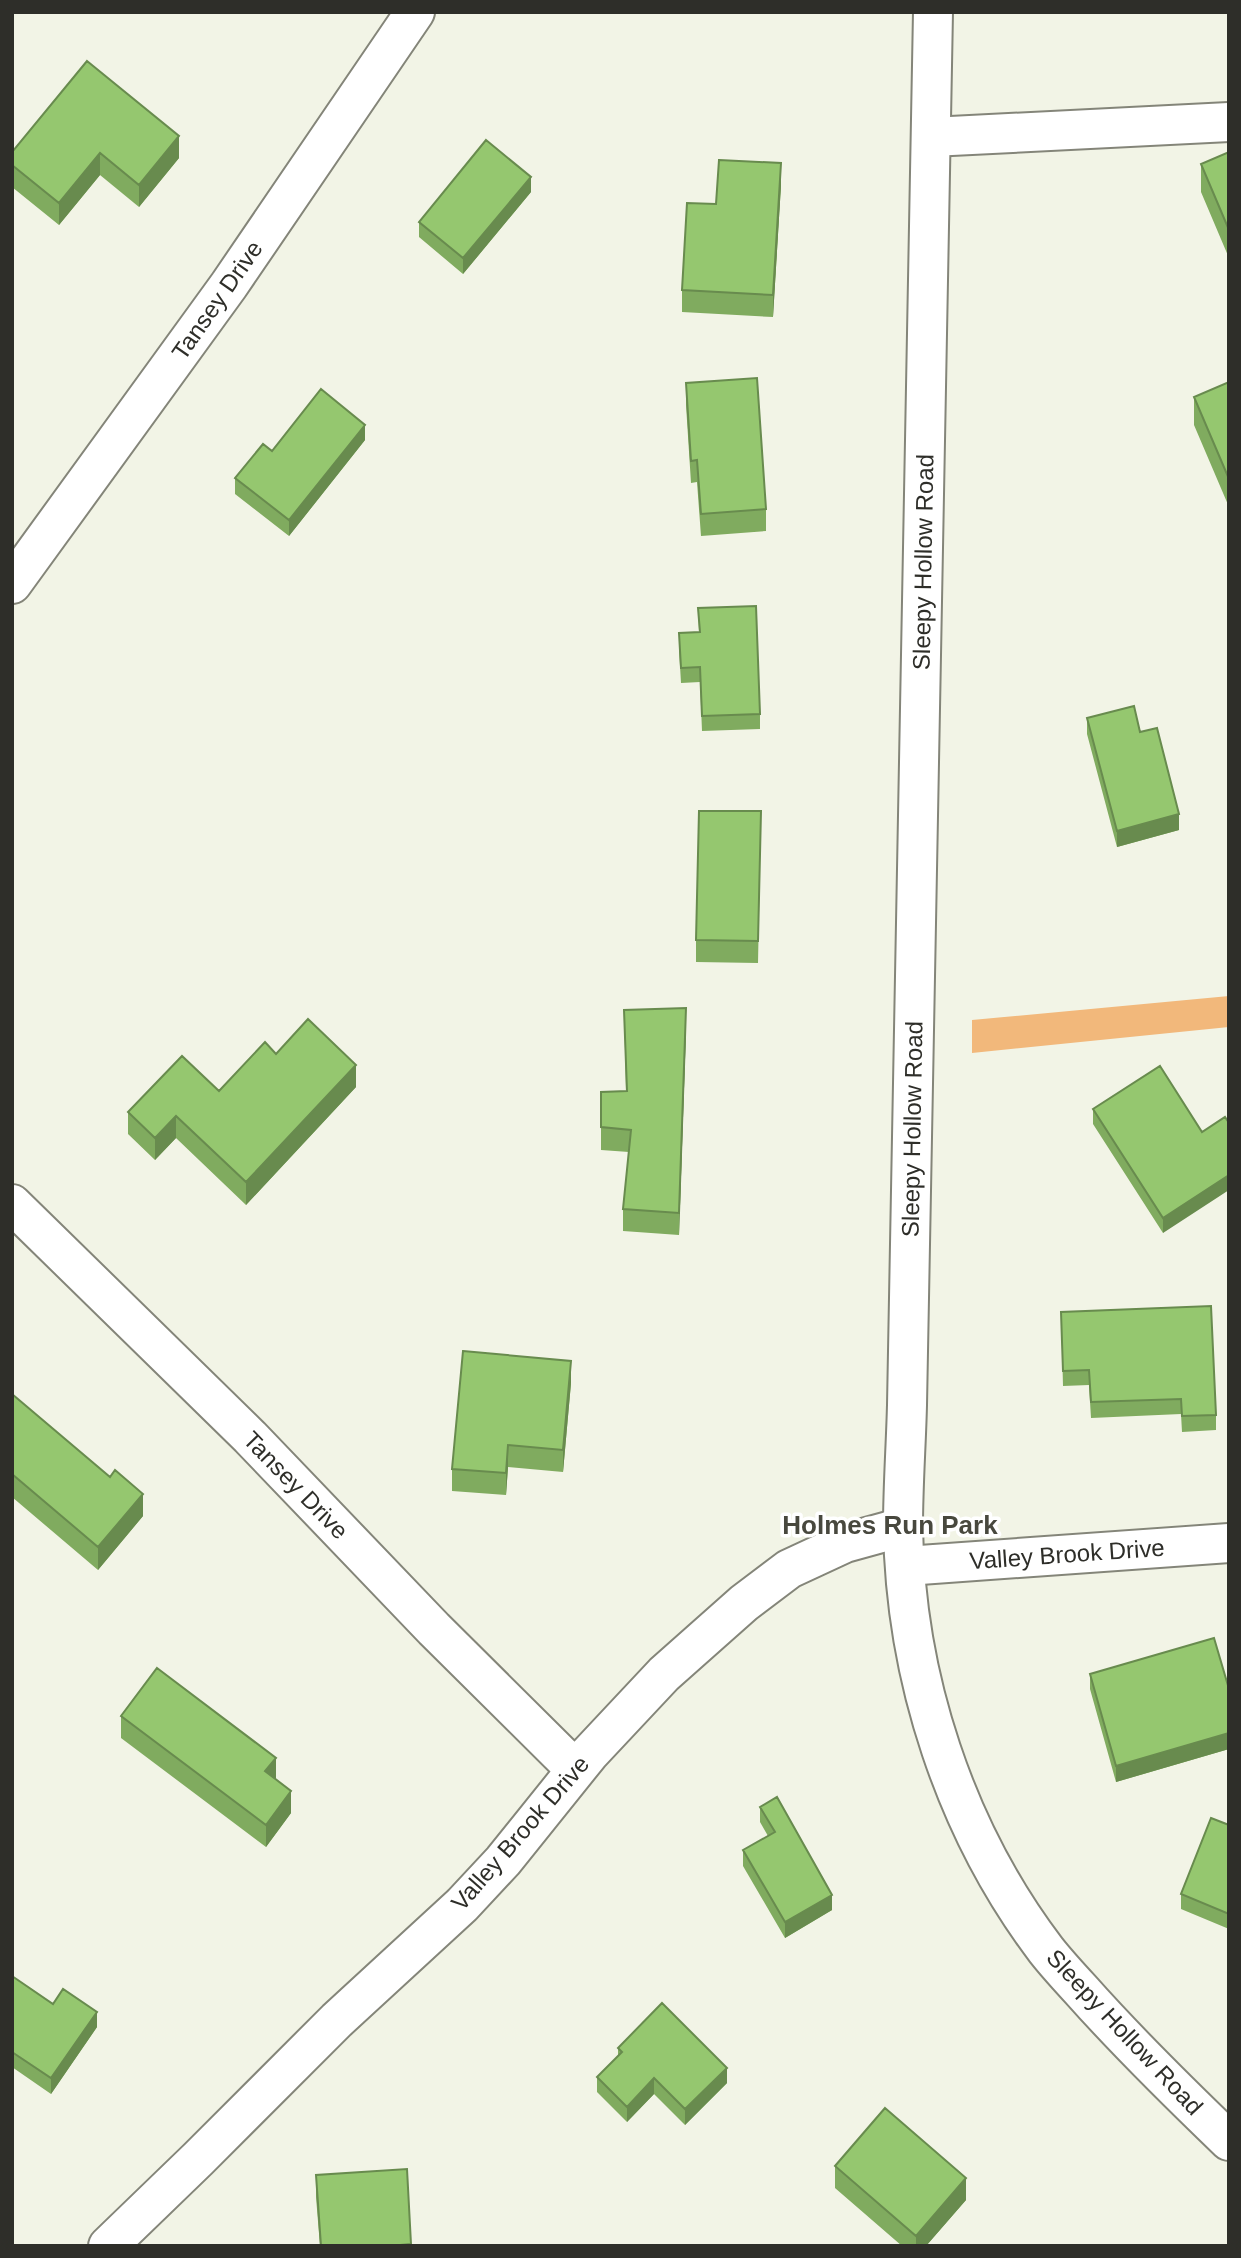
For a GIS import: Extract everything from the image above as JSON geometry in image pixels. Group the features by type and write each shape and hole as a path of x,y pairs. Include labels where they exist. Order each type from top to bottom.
{"street":[{"name":"Tansey Drive","path":"12,584 229,285 415,12"},
{"name":"Sleepy Hollow Road","path":"933,12 903,1527 909,1610 921,1678 945,1761 975,1834 1001,1882 1046,1951 1125,2040 1229,2141"},
{"path":"931,137 1229,122"},
{"name":"Tansey Drive","path":"12,1203 250,1437 434,1629 576,1770"},
{"name":"Valley Brook Drive","path":"108,2246 337,2021 462,1905 503,1861 589,1754 664,1674 744,1603 789,1569 845,1543 903,1527"},
{"name":"Valley Brook Drive","path":"906,1566 1229,1543"}],"shaded area":[{"path":"1229,996 1229,1027 972,1053 972,1020"}],"building":[{"path":"87,61 179,136 139,185 100,153 59,203 12,165 12,152"},
{"path":"486,140 531,177 463,258 419,222"},
{"path":"1229,152 1229,230 1201,164"},
{"path":"719,160 781,163 773,295 682,290 687,203 716,204"},
{"path":"757,378 766,509 701,514 697,460 691,461 686,383"},
{"path":"1229,382 1229,479 1194,397"},
{"path":"321,389 365,425 289,520 235,478 263,444 272,451"},
{"path":"756,606 760,714 702,716 700,667 681,668 679,633 700,632 698,608"},
{"path":"1134,706 1140,732 1157,728 1179,814 1117,831 1087,718"},
{"path":"699,811 761,811 758,941 696,940"},
{"path":"686,1008 679,1213 623,1209 631,1130 601,1127 601,1092 627,1091 624,1010"},
{"path":"308,1019 356,1065 246,1182 176,1116 155,1138 128,1112 182,1056 219,1091 265,1042 276,1054"},
{"path":"1160,1066 1202,1132 1225,1117 1229,1123 1229,1175 1163,1218 1093,1109"},
{"path":"1211,1306 1216,1415 1182,1416 1181,1399 1091,1402 1089,1370 1063,1371 1061,1312"},
{"path":"463,1351 571,1361 563,1450 508,1445 506,1473 452,1469"},
{"path":"12,1394 110,1477 115,1470 143,1494 98,1547 12,1474"},
{"path":"1214,1638 1229,1689 1229,1733 1116,1766 1090,1674"},
{"path":"157,1668 276,1758 265,1771 291,1791 266,1825 121,1716"},
{"path":"777,1797 832,1895 785,1922 743,1850 775,1832 760,1807"},
{"path":"1211,1818 1229,1825 1229,1914 1181,1894"},
{"path":"12,1976 53,2004 63,1989 97,2012 51,2078 12,2052"},
{"path":"662,2003 727,2068 685,2109 654,2078 627,2107 597,2077 622,2052 618,2048"},
{"path":"885,2108 966,2178 916,2236 835,2166"},
{"path":"407,2169 411,2244 321,2246 316,2175"}],"district":[{"name":"Holmes Run Park","path":"890,1525"}]}
